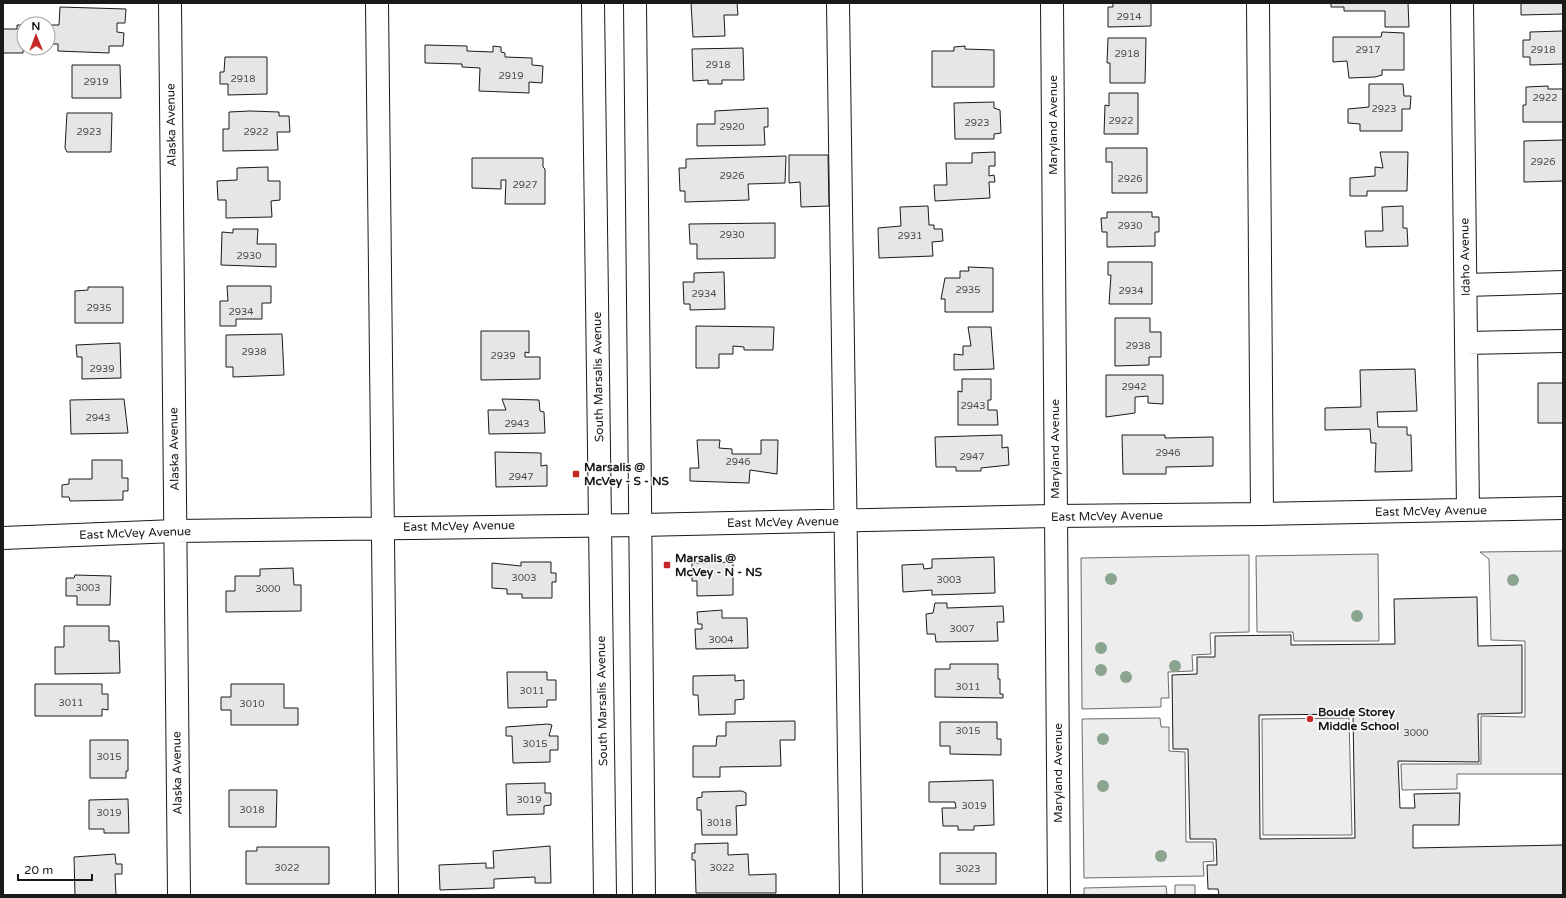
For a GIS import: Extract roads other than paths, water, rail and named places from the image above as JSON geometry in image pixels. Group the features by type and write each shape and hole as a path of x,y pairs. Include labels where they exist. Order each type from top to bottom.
{"street":[{"name":"Alaska Avenue","path":"170,3 178,895"},
{"path":"377,3 386,895"},
{"name":"South Marsalis Avenue","path":"594,3 605,895"},
{"path":"635,3 644,895"},
{"path":"838,3 847,521 851,895"},
{"name":"Maryland Avenue","path":"1052,3 1059,895"},
{"path":"1258,3 1262,514"},
{"name":"Idaho Avenue","path":"1462,3 1468,510"},
{"path":"1466,285 1563,282"},
{"path":"1466,343 1563,341"},
{"name":"East McVey Avenue","path":"3,538 175,531 383,527 641,525 1055,516 1262,514 1563,508"}],"place":[{"name":"Marsalis @ McVey - S - NS","path":"576,474"},
{"name":"Marsalis @ McVey - N - NS","path":"667,565"},
{"name":"Boude Storey Middle School","path":"1310,719"}]}
